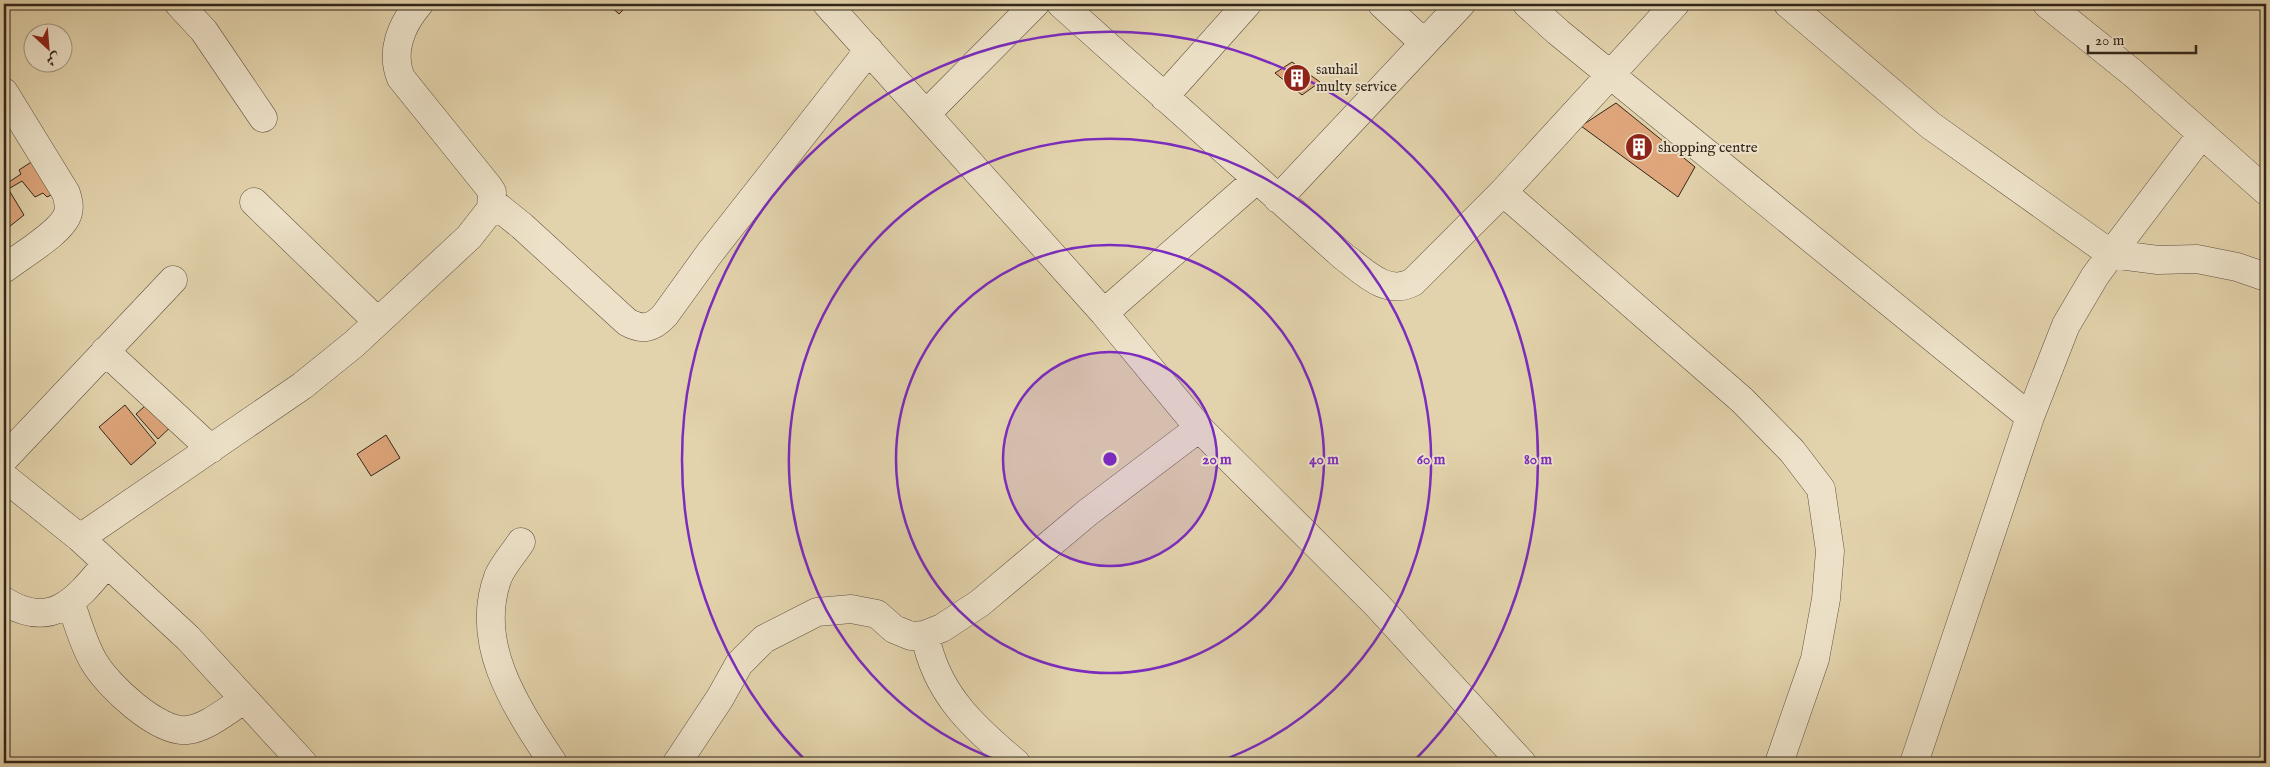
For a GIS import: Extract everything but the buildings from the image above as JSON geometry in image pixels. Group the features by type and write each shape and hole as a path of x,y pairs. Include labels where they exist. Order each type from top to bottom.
{"street":[{"path":"179,4 204,31 263,118"},
{"path":"80,538 302,386 354,344 469,237 487,216 492,202 492,192 401,78 397,69 399,36 419,4"},
{"path":"827,4 927,113 1104,313 1199,428 1376,604 1522,763"},
{"path":"927,113 1035,4"},
{"path":"1061,4 1343,256 1374,279 1389,287 1399,287 1413,282 1503,192 1675,4"},
{"path":"1164,97 1247,4"},
{"path":"1382,4 1424,43"},
{"path":"1278,199 1461,4"},
{"path":"1527,4 2030,417"},
{"path":"1788,4 1930,125 2111,254 2158,260 2197,260 2237,267 2266,277"},
{"path":"2046,4 2134,74 2266,191"},
{"path":"492,202 522,226 627,322 644,329 650,327 665,315 709,254 869,50"},
{"path":"4,92 66,193 69,204 68,214 53,233 4,269"},
{"path":"1914,763 2030,417 2066,325 2095,276 2202,134"},
{"path":"1104,313 1256,180"},
{"path":"1503,192 1742,400 1792,451 1821,489 1830,551 1826,598 1814,659 1780,763"},
{"path":"254,202 377,321"},
{"path":"4,459 173,280"},
{"path":"105,351 211,449"},
{"path":"677,763 720,698 739,664 764,638 817,612 851,609 877,614 894,629 911,636 925,635 942,628 980,602 1087,513 1199,428"},
{"path":"4,477 80,538 188,638 303,763"},
{"path":"521,542 499,575 492,600 492,637 502,674 553,763"},
{"path":"4,601 27,613 36,614 57,610 84,590 108,563"},
{"path":"70,602 94,663 123,695 156,721 180,730 191,729 209,722 244,700"},
{"path":"925,635 928,656 939,681 956,705 988,740 1016,763"}],"place":[{"name":"sauhail multy service","path":"1297,78"},
{"name":"shopping centre","path":"1639,147"}]}
